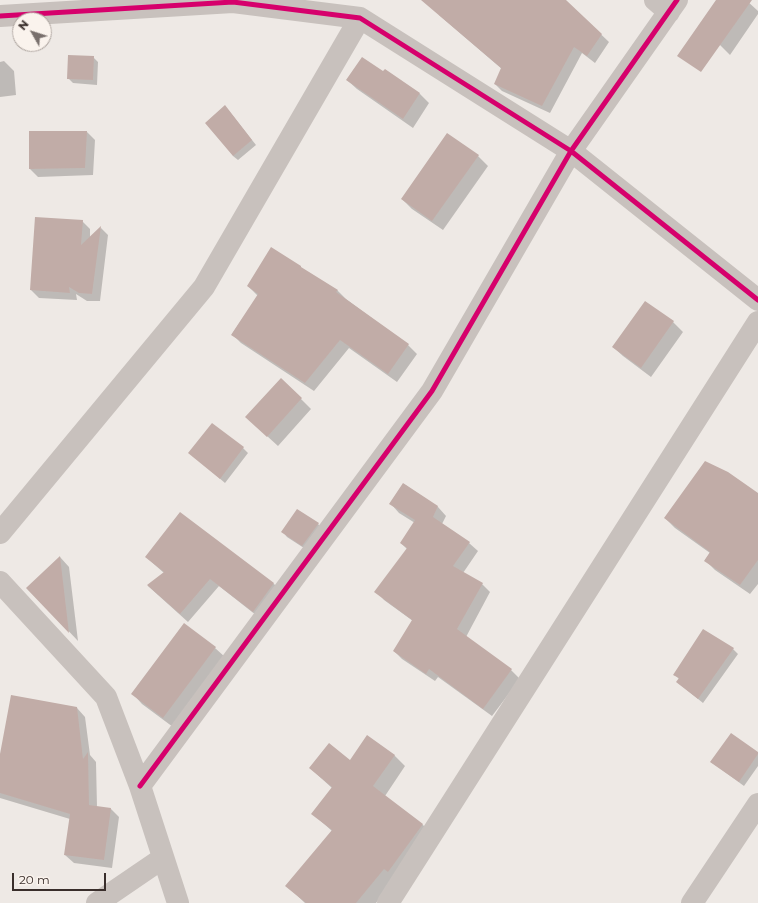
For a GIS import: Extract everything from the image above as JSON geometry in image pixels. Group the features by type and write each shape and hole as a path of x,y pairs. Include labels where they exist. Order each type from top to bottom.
{"street":[{"path":"0,16 232,1 360,18 571,151 758,300"},
{"path":"140,786 432,391 571,151 667,4"},
{"path":"0,533 204,287 360,18"},
{"path":"388,903 758,322"},
{"path":"0,582 106,698 140,786 178,903"},
{"path":"692,903 758,804"},
{"path":"96,903 163,858"}],"building":[{"path":"421,0 566,0 602,34 587,56 574,47 542,106 494,84 501,68"},
{"path":"716,0 752,0 701,72 677,56"},
{"path":"68,55 94,56 93,80 67,79"},
{"path":"362,57 383,71 385,69 420,93 403,119 346,80"},
{"path":"225,105 252,140 233,156 205,123"},
{"path":"29,131 87,131 85,168 29,169"},
{"path":"447,133 479,155 432,221 401,199"},
{"path":"35,217 83,220 81,245 101,226 92,294 79,293 69,287 70,293 30,290"},
{"path":"271,247 338,290 336,292 409,344 388,374 340,340 305,383 231,335 258,294 247,286"},
{"path":"645,301 674,321 641,368 612,347"},
{"path":"281,378 302,398 267,437 245,417"},
{"path":"212,423 244,447 220,479 188,453"},
{"path":"705,461 728,472 758,493 758,560 740,585 704,561 710,552 664,518"},
{"path":"403,483 438,506 433,517 470,542 453,566 483,583 457,629 512,669 483,709 429,669 426,674 393,651 412,620 374,592 407,548 400,543 415,520 389,504"},
{"path":"297,509 319,523 302,546 281,532"},
{"path":"180,512 274,583 253,612 210,579 180,614 147,585 164,572 145,557"},
{"path":"60,556 69,633 26,588"},
{"path":"184,623 216,647 163,718 131,694"},
{"path":"703,629 734,648 698,699 676,682 679,678 673,675"},
{"path":"11,695 77,707 83,759 88,752 89,805 111,808 104,860 64,855 70,814 0,793 0,754"},
{"path":"731,733 758,752 739,782 710,762"},
{"path":"367,735 395,755 373,786 423,824 388,872 384,869 356,903 306,903 285,886 332,830 311,814 332,787 309,768 329,743 350,760"}],"cycle path":[{"path":"140,786 432,391 571,151 677,0"},
{"path":"0,16 233,2 360,18 571,151 758,300"}]}
